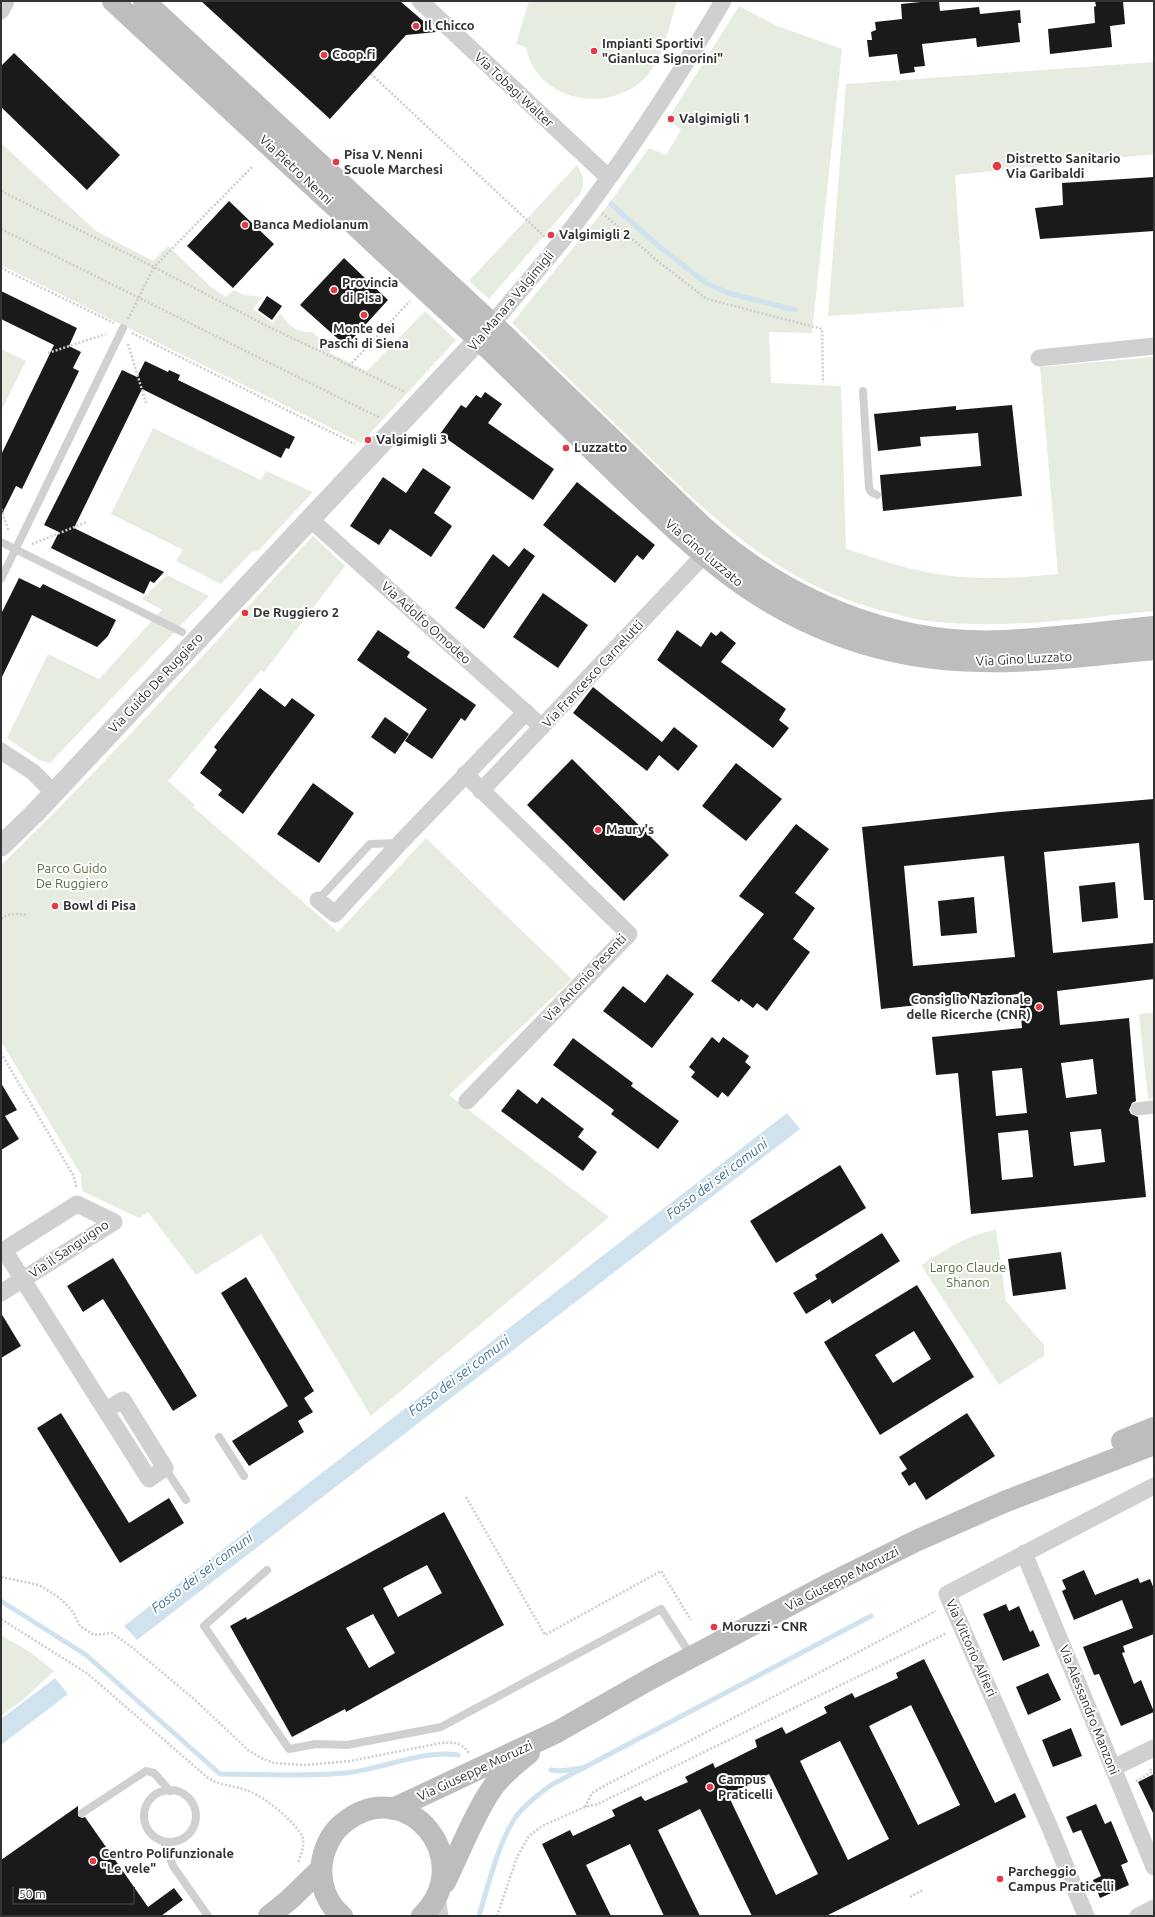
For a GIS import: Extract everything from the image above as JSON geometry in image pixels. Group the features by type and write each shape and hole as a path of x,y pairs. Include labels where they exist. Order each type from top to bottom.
{"main road":[{"name":"Via Pietro Nenni","path":"113,1 485,332"},
{"name":"Via Pietro Nenni","path":"144,1 485,332"},
{"name":"Via Gino Luzzato","path":"485,332 703,556 753,593 799,619 849,639 906,655 956,661 998,662 1154,649"},
{"name":"Via Gino Luzzato","path":"485,332 713,536 765,575 820,605 854,618 895,630 955,640 1003,641 1154,628"},
{"name":"Via Giuseppe Moruzzi","path":"1004,1502 1054,1471 1094,1452 1154,1428"},
{"name":"Via Giuseppe Moruzzi","path":"393,1809 557,1732 692,1657 831,1583 918,1540 1004,1502 1154,1444"},
{"name":"Via Giuseppe Moruzzi","path":"422,1916 439,1902 478,1812 491,1789 523,1758 557,1732"},
{"path":"342,1916 332,1904 326,1893 321,1869 327,1843 335,1830 343,1823 364,1811 380,1808 393,1809 419,1820 436,1839 443,1861 443,1877 439,1902"},
{"path":"269,1916 289,1900 321,1869"}],"street":[{"path":"1,11 6,1"},
{"name":"Via Tobagi Walter","path":"420,1 609,178"},
{"name":"Via Manara Valgimigli","path":"310,519 485,332 590,204 631,147 680,73 723,1"},
{"path":"1039,358 1154,346"},
{"name":"Via Adolfo Omodeo","path":"310,519 542,727"},
{"name":"Via Guido De Ruggiero","path":"1,846 54,793 310,519"},
{"name":"Via Francesco Carnelutti","path":"481,790 703,556"},
{"name":"Via Francesco Carnelutti","path":"318,900 335,914 465,774 526,712"},
{"path":"1,751 33,772 54,793"},
{"name":"Via Antonio Pesenti","path":"465,774 630,934 467,1101"},
{"path":"1137,1109 1154,1107"},
{"name":"Via il Sanguigno","path":"1,1293 23,1279 114,1222 77,1204 3,1251 23,1279 149,1479 166,1468"},
{"name":"Via Vittorio Alfieri","path":"1086,1916 962,1625 947,1594 1154,1486"},
{"name":"Via Alessandro Manzoni","path":"1024,1553 1154,1868"},
{"path":"1113,1768 1149,1751"},
{"path":"1138,1916 1154,1908"}],"lane":[{"path":"1,579 124,328"},
{"path":"863,391 869,488 871,492 877,495"},
{"path":"1,542 182,632"},
{"path":"318,900 370,844 400,843"},
{"path":"219,1437 244,1476"},
{"path":"166,1468 186,1500"},
{"path":"267,1570 204,1626 289,1749 316,1744 347,1745 441,1727 661,1608 692,1657"},
{"path":"82,1813 146,1771 154,1773 170,1791"},
{"path":"170,1791 179,1792 190,1801 195,1810 196,1819 191,1832 184,1838 176,1842 164,1842 156,1838 148,1831 144,1821 144,1812 151,1799 158,1793 170,1791"},
{"path":"164,1842 173,1866 208,1916"}],"path":[{"path":"371,74 547,239"},
{"path":"146,403 124,328 154,267 252,167"},
{"path":"1,191 154,267 263,324 410,394"},
{"path":"590,204 660,263 707,299 822,329 823,383"},
{"path":"1,229 384,420"},
{"path":"1,268 360,446"},
{"path":"349,366 414,296"},
{"path":"48,353 124,328"},
{"path":"1,509 16,550 87,522"},
{"path":"1,919 6,915 14,913 28,915"},
{"path":"1,1053 73,1175 77,1188 77,1204"},
{"path":"466,1497 545,1635 661,1571 691,1620"},
{"path":"1,1577 39,1585 60,1598 73,1612 80,1626 94,1635 112,1633 147,1659 194,1698 248,1750 263,1759 274,1763 306,1765 350,1761 441,1743 454,1742 464,1745 481,1768"},
{"path":"585,1807 592,1793 606,1784 952,1604"},
{"path":"1,1619 88,1674 208,1778 215,1782 252,1792 270,1804 291,1823 302,1837 303,1844 295,1869"},
{"path":"497,1916 517,1857 529,1836 542,1826 585,1807 598,1804 962,1625"},
{"path":"1138,1788 1135,1781 1152,1772 1149,1751"},
{"path":"910,1897 923,1890"}],"green space":[{"name":"Impianti Sportivi \"Gianluca Signorini\"","path":"529,1 677,1 662,51 646,77 631,89 613,96 595,99 576,97 559,91 544,80 533,66 526,47 516,44"},
{"path":"739,6 777,26 842,49 812,333 769,332 771,383 841,386 846,549 890,563 934,574 1005,578 1058,574 1040,367 1154,357 1154,611 1070,620 1013,624 925,621 856,603 819,588 785,570 723,525 694,500 512,323 608,205 649,148 666,155 681,130 668,119"},
{"name":"Distretto Sanitario Via Garibaldi","path":"1154,62 1154,154 955,175 964,307 828,316 846,84"},
{"path":"1,143 96,231 153,261 168,246 210,286 226,297 234,290 244,295 262,297 253,309 273,323 280,313 293,328 306,332 312,332 330,347 330,353 367,371 425,311 456,340 361,443 1,265"},
{"path":"577,165 583,179 583,186 580,194 489,299 469,281"},
{"path":"1,349 26,361 1,411"},
{"path":"153,428 261,480 266,471 313,492 258,551 252,552 221,584 176,561 183,550 111,514"},
{"name":"Parco Guido De Ruggiero","path":"313,536 345,566 264,672 261,670 168,781 195,805 193,807 338,932 426,838 572,979 449,1095 609,1217 371,1416 261,1234 196,1275 148,1212 139,1218 82,1191 81,1175 1,1041 1,865 120,744"},
{"path":"167,575 209,596 50,763 39,760 7,738 48,654 99,679 162,610 142,599"},
{"path":"1154,1013 1154,1098 1148,1099 1139,1014"},
{"name":"Largo Claude Shanon","path":"996,1230 1006,1301 1044,1345 1044,1356 999,1385 921,1265 948,1248 967,1239"},
{"path":"1,1635 30,1652 54,1671 24,1699 1,1716"}],"water":[{"name":"Fosso dei sei comuni","path":"787,1113 800,1129 137,1640 124,1626"},
{"path":"55,1678 68,1694 1,1745 1,1719"}],"building":[{"name":"Coop.fi","path":"201,1 400,1 436,32 406,35 330,119"},
{"path":"939,1 940,11 979,7 980,14 1020,10 1021,23 1018,23 1020,42 977,47 976,38 922,44 925,66 914,67 915,72 900,74 897,54 869,57 867,40 872,40 871,32 876,30 875,22 902,19 901,4"},
{"path":"1095,1 1123,1 1125,24 1110,26 1112,47 1050,54 1048,29 1095,23"},
{"path":"14,53 120,155 87,190 1,107 1,66"},
{"path":"1154,177 1154,231 1040,239 1035,208 1063,205 1062,183"},
{"path":"229,201 274,244 233,288 187,246"},
{"path":"344,258 388,300 346,346 300,305"},
{"path":"1,291 77,328 69,346 81,352 73,368 79,371 22,489 16,486 1,516 1,455 54,345 1,319"},
{"path":"267,296 282,306 272,320 258,310"},
{"path":"145,361 168,372 169,370 180,375 178,380 295,437 289,449 286,448 281,458 142,389 74,528 164,572 154,583 150,581 144,594 51,548 59,532 44,525 122,370 137,377"},
{"path":"485,392 502,404 488,423 554,469 533,500 440,434 461,405 466,408 476,395 481,398"},
{"path":"1012,405 1022,496 883,511 880,475 981,466 978,433 920,437 921,446 878,451 874,414 956,406 956,410"},
{"path":"423,468 451,487 434,513 452,526 431,557 390,529 379,545 350,526 383,477 406,493"},
{"path":"577,482 655,545 643,560 637,555 615,583 543,525"},
{"path":"524,548 535,556 484,629 455,608 493,554 509,567"},
{"path":"19,578 40,588 43,584 116,620 108,636 97,647 32,615 1,679 1,614"},
{"path":"543,593 588,625 558,668 513,637"},
{"path":"378,630 410,652 407,657 476,705 465,721 461,718 432,759 405,741 427,709 357,660"},
{"path":"677,630 701,647 711,632 716,636 721,631 736,643 721,662 786,709 779,720 789,728 773,748 657,660"},
{"path":"593,687 662,742 674,727 698,746 678,771 659,755 647,771 573,713"},
{"path":"260,688 285,707 292,698 315,715 243,814 218,795 222,790 200,773 217,750 214,747"},
{"path":"385,717 409,734 395,754 371,737"},
{"name":"Maury's","path":"572,759 669,855 624,901 527,805"},
{"path":"736,763 782,799 746,841 702,806"},
{"path":"313,783 354,813 319,863 277,834"},
{"name":"Consiglio Nazionale delle Ricerche (CNR)","path":"1154,799 1154,900 1144,900 1139,843 1044,852 1053,953 1154,943 1154,979 1057,991 1060,1025 1129,1018 1136,1101 1132,1103 1129,1110 1131,1114 1138,1117 1146,1197 971,1214 958,1073 936,1075 932,1037 1022,1028 1019,994 881,1009 862,827 1000,812","holes":["1004,856 1015,957 913,966 904,866","1093,1059 1097,1094 1066,1098 1061,1063","1022,1068 1027,1113 996,1116 992,1071","1101,1129 1105,1162 1074,1166 1070,1132","1028,1130 1033,1177 1002,1180 998,1133"]},
{"path":"796,824 829,849 795,893 815,908 793,939 810,952 767,1011 757,1003 753,1008 741,999 739,1002 711,981 764,914 739,896"},
{"path":"1115,882 1118,918 1082,922 1079,886"},
{"path":"974,897 977,933 941,936 938,901"},
{"path":"667,974 694,994 652,1048 603,1011 623,986 645,1003"},
{"path":"712,1037 719,1043 723,1037 749,1056 745,1062 751,1067 728,1097 722,1092 718,1098 691,1077 695,1072 689,1067"},
{"path":"573,1038 633,1083 631,1086 679,1121 658,1149 611,1114 614,1110 553,1065"},
{"path":"1,1083 17,1110 5,1116 19,1139 1,1150"},
{"path":"518,1089 537,1104 542,1097 584,1129 578,1137 597,1152 583,1171 501,1111"},
{"path":"840,1165 866,1208 776,1263 750,1221"},
{"path":"882,1233 900,1261 832,1304 830,1299 806,1314 793,1293 817,1279 815,1275"},
{"path":"1061,1252 1066,1289 1013,1296 1008,1259"},
{"path":"113,1258 197,1396 173,1411 103,1299 83,1312 67,1286"},
{"path":"246,1277 314,1391 304,1398 313,1412 298,1421 304,1432 249,1466 232,1441 288,1406 221,1293"},
{"path":"917,1285 974,1377 880,1435 824,1342","holes":["914,1331 931,1359 893,1383 875,1355"]},
{"path":"1,1313 21,1346 1,1358"},
{"path":"61,1413 129,1523 169,1498 184,1523 120,1563 37,1428"},
{"path":"967,1413 995,1456 926,1500 915,1482 909,1486 901,1473 907,1469 899,1457"},
{"path":"444,1512 504,1625 346,1712 345,1709 292,1737 230,1626 246,1617 247,1620","holes":["427,1565 442,1593 398,1617 383,1588","373,1614 395,1653 369,1668 346,1628"]},
{"path":"1084,1570 1095,1595 1138,1578 1140,1583 1150,1579 1154,1589 1154,1634 1123,1646 1125,1652 1122,1653 1134,1684 1141,1680 1154,1712 1121,1726 1099,1674 1094,1675 1083,1647 1133,1628 1122,1600 1074,1620 1062,1591 1066,1589 1062,1580"},
{"path":"1006,1604 1009,1611 1019,1606 1030,1632 1033,1630 1040,1646 1003,1661 983,1614"},
{"name":"Campus Praticelli","path":"924,1659 995,1803 1015,1793 1026,1817 826,1916 752,1916 700,1809 658,1830 700,1916 664,1916 630,1844 586,1865 611,1916 577,1916 542,1844 570,1830 573,1836 615,1816 612,1810 641,1796 645,1801 688,1782 685,1777 713,1763 715,1768 757,1747 755,1740 782,1727 786,1734 827,1713 824,1707 852,1693 855,1698 898,1678 896,1673","holes":["911,1705 960,1805 918,1825 869,1726","840,1741 889,1839 848,1860 800,1761","769,1774 818,1874 776,1895 728,1795"]},
{"path":"1048,1673 1061,1700 1028,1715 1016,1687"},
{"path":"1071,1728 1082,1756 1053,1767 1042,1740"},
{"path":"1154,1774 1154,1815 1138,1782"},
{"path":"1096,1804 1105,1824 1111,1821 1128,1862 1121,1865 1129,1885 1100,1898 1093,1880 1101,1876 1081,1830 1073,1833 1066,1817"},
{"name":"Centro Polifunzionale \"Le vele\"","path":"78,1806 78,1816 82,1818 85,1817 148,1907 174,1888 183,1900 161,1916 1,1916 1,1860"}],"waterway":[{"path":"611,204 661,248 706,283 728,293 795,310"},
{"path":"1,1601 86,1655 220,1774 298,1775 345,1773 417,1757 445,1754 458,1755"},
{"path":"479,1916 494,1866 509,1828 523,1809 551,1785 871,1616"},
{"path":"551,1770 560,1771 582,1768"}],"place":[{"name":"Il Chicco","path":"416,26"},
{"name":"Impianti Sportivi \"Gianluca Signorini\"","path":"594,51"},
{"name":"Coop.fi","path":"324,55"},
{"name":"Valgimigli 1","path":"671,119"},
{"name":"Pisa V. Nenni Scuole Marchesi","path":"336,162"},
{"name":"Distretto Sanitario Via Garibaldi","path":"997,166"},
{"name":"Banca Mediolanum","path":"245,225"},
{"name":"Valgimigli 2","path":"551,235"},
{"name":"Provincia di Pisa","path":"334,290"},
{"name":"Monte dei Paschi di Siena","path":"364,315"},
{"name":"Valgimigli 3","path":"368,440"},
{"name":"Luzzatto","path":"566,448"},
{"name":"De Ruggiero 2","path":"245,613"},
{"name":"Maury's","path":"598,830"},
{"name":"Bowl di Pisa","path":"55,906"},
{"name":"Consiglio Nazionale delle Ricerche (CNR)","path":"1039,1007"},
{"name":"Moruzzi - CNR","path":"714,1627"},
{"name":"Campus Praticelli","path":"710,1787"},
{"name":"Centro Polifunzionale \"Le vele\"","path":"93,1861"},
{"name":"Parcheggio Campus Praticelli","path":"1000,1879"}]}
